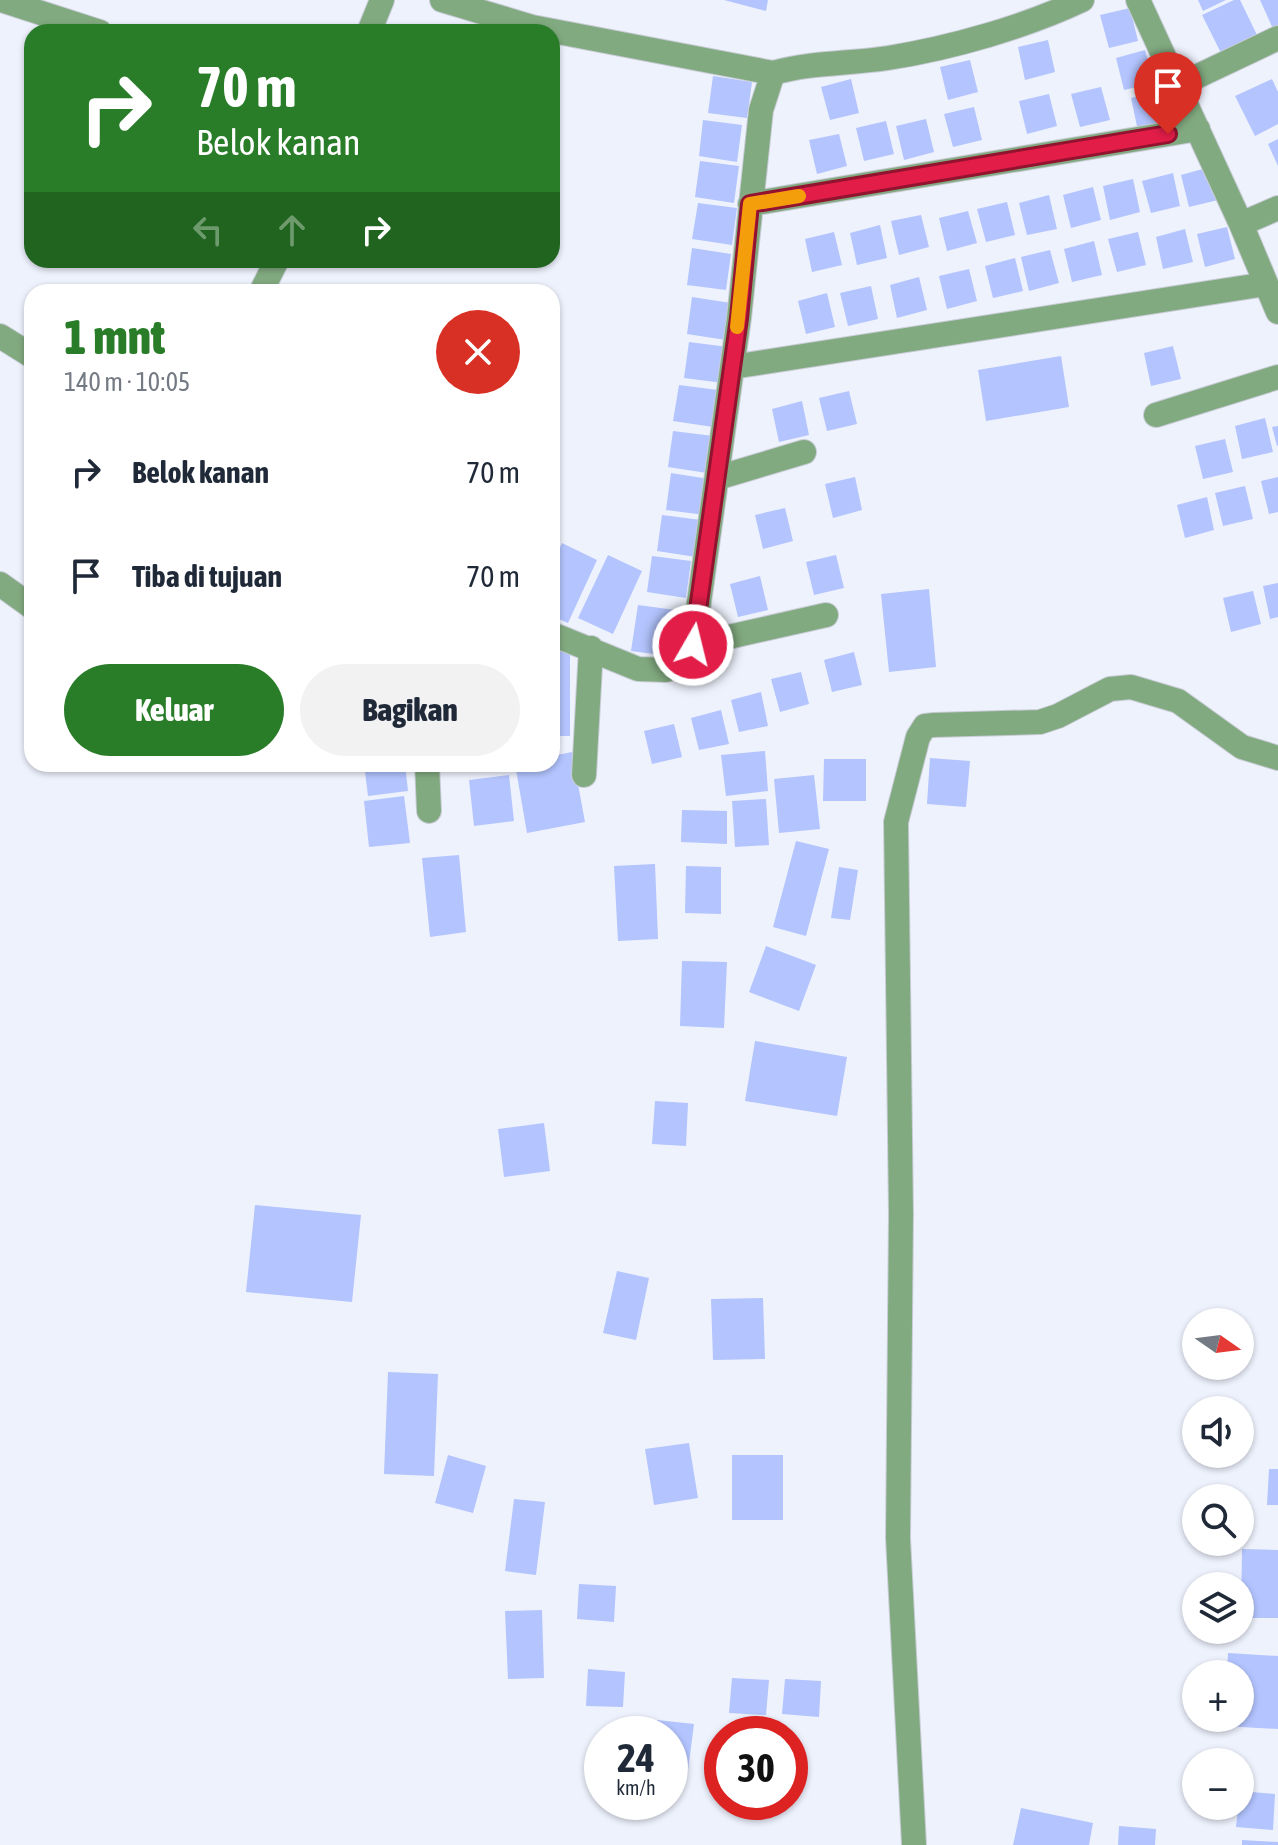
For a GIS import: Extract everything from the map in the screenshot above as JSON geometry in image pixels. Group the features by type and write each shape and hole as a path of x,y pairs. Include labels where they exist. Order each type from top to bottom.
{"street":[{"path":"1,0 75,24"},
{"path":"372,24 382,0"},
{"path":"442,0 522,24"},
{"path":"560,32 773,73 805,64 888,58 987,35 1082,0"},
{"path":"1138,0 1278,312"},
{"path":"1177,86 1278,38"},
{"path":"560,637 638,669 666,670 684,665 693,645 732,367 761,110 773,73"},
{"path":"750,204 1198,129"},
{"path":"1241,224 1278,208"},
{"path":"732,367 1266,284"},
{"path":"0,336 24,351"},
{"path":"1156,415 1278,377"},
{"path":"717,478 804,452"},
{"path":"0,584 24,601"},
{"path":"693,645 826,615"},
{"path":"584,775 591,648"},
{"path":"914,1845 898,1538 901,1214 896,822 918,737 925,726 1040,722 1110,689 1131,687 1178,701 1242,747 1278,758"},
{"path":"427,772 429,811"}],"building":[{"path":"724,0 768,0 766,11"},
{"path":"1198,0 1226,0 1203,11"},
{"path":"1240,0 1258,37 1222,55 1202,15"},
{"path":"1260,0 1278,0 1278,29 1274,31"},
{"path":"1130,8 1138,41 1109,48 1100,15"},
{"path":"1048,40 1055,72 1025,80 1018,47"},
{"path":"1145,50 1154,83 1124,90 1116,58"},
{"path":"970,60 978,92 948,100 940,67"},
{"path":"713,76 752,82 747,118 708,113"},
{"path":"851,79 859,113 830,120 821,87"},
{"path":"1272,79 1278,92 1278,124 1255,136 1235,96"},
{"path":"1101,87 1110,120 1080,127 1071,94"},
{"path":"1161,90 1168,123 1138,131 1131,98"},
{"path":"1049,94 1057,126 1027,134 1019,101"},
{"path":"974,107 982,140 953,147 944,114"},
{"path":"926,119 934,152 904,160 896,126"},
{"path":"703,120 742,125 737,162 699,156"},
{"path":"886,121 894,154 864,161 856,128"},
{"path":"839,134 847,166 817,174 809,140"},
{"path":"1278,139 1278,166 1268,144"},
{"path":"700,161 739,166 734,203 695,197"},
{"path":"1210,167 1218,200 1189,207 1181,175"},
{"path":"1173,173 1180,206 1151,213 1142,181"},
{"path":"1133,179 1140,212 1110,220 1103,186"},
{"path":"1093,187 1101,220 1071,228 1063,195"},
{"path":"1049,195 1057,229 1027,235 1019,203"},
{"path":"1007,202 1015,235 986,242 977,209"},
{"path":"698,203 737,208 732,245 692,239"},
{"path":"968,211 977,243 947,251 939,218"},
{"path":"921,215 929,247 899,255 891,221"},
{"path":"880,225 887,258 857,265 850,233"},
{"path":"1227,227 1235,259 1205,267 1197,234"},
{"path":"1185,229 1193,262 1163,269 1156,237"},
{"path":"834,232 842,265 812,272 805,239"},
{"path":"1138,232 1146,265 1117,272 1108,239"},
{"path":"1094,241 1102,275 1072,282 1064,249"},
{"path":"692,248 731,254 726,290 687,285"},
{"path":"1050,250 1059,283 1029,291 1021,257"},
{"path":"1015,258 1023,291 993,298 985,266"},
{"path":"969,269 977,301 947,309 939,276"},
{"path":"919,277 927,310 897,318 890,285"},
{"path":"871,286 878,319 848,326 840,293"},
{"path":"827,293 835,327 806,334 798,301"},
{"path":"692,297 731,303 726,340 687,334"},
{"path":"689,342 728,347 723,383 684,378"},
{"path":"1173,346 1181,379 1151,386 1144,353"},
{"path":"1061,356 1069,407 986,421 978,370"},
{"path":"679,385 718,390 713,427 673,421"},
{"path":"849,391 857,424 827,431 819,398"},
{"path":"802,401 809,435 779,442 772,409"},
{"path":"1265,418 1273,452 1242,459 1235,426"},
{"path":"1278,426 1278,445 1277,446 1272,427"},
{"path":"673,431 713,436 707,473 668,467"},
{"path":"1225,439 1233,472 1203,479 1195,446"},
{"path":"671,473 709,479 705,515 666,510"},
{"path":"855,477 862,510 833,518 825,484"},
{"path":"1278,477 1278,512 1269,514 1261,481"},
{"path":"1245,486 1253,519 1223,526 1215,493"},
{"path":"1207,497 1214,530 1185,538 1177,505"},
{"path":"785,508 793,541 763,549 755,515"},
{"path":"662,515 701,520 696,557 657,551"},
{"path":"562,543 597,560 568,623 560,620"},
{"path":"608,555 642,571 613,634 578,618"},
{"path":"836,555 844,588 814,595 806,562"},
{"path":"652,556 691,561 686,598 647,592"},
{"path":"760,576 768,610 738,617 730,584"},
{"path":"1278,583 1278,617 1270,619 1263,586"},
{"path":"929,589 936,667 889,672 881,594"},
{"path":"1253,591 1261,624 1231,632 1223,598"},
{"path":"638,605 690,612 683,658 631,651"},
{"path":"560,641 570,641 570,736 560,736"},
{"path":"854,652 862,685 832,692 824,660"},
{"path":"801,672 809,704 780,712 771,679"},
{"path":"761,692 768,726 739,732 731,700"},
{"path":"721,710 729,744 699,750 691,718"},
{"path":"674,724 682,757 652,764 644,731"},
{"path":"765,751 768,791 726,796 721,755"},
{"path":"572,752 585,822 527,833 516,772 560,772 560,754"},
{"path":"930,758 970,761 966,807 927,804"},
{"path":"824,759 866,759 866,801 823,801"},
{"path":"365,772 406,772 408,791 368,796"},
{"path":"509,775 514,821 474,826 469,780"},
{"path":"814,775 820,829 779,833 774,779"},
{"path":"404,796 410,843 369,847 364,801"},
{"path":"766,799 769,845 735,847 732,801"},
{"path":"682,810 727,811 727,844 681,842"},
{"path":"796,841 829,849 806,936 773,927"},
{"path":"459,855 466,932 430,937 422,858"},
{"path":"655,864 658,939 618,941 614,866"},
{"path":"686,866 721,867 721,914 685,913"},
{"path":"839,867 858,870 850,920 831,918"},
{"path":"766,946 816,965 799,1011 749,992"},
{"path":"682,961 727,962 724,1028 680,1026"},
{"path":"755,1041 847,1057 837,1116 745,1101"},
{"path":"655,1101 688,1103 686,1146 652,1144"},
{"path":"544,1123 550,1171 504,1177 498,1129"},
{"path":"255,1205 361,1215 352,1302 246,1292"},
{"path":"617,1271 649,1278 636,1340 603,1333"},
{"path":"763,1298 765,1359 713,1360 711,1299"},
{"path":"388,1372 438,1374 434,1476 384,1474"},
{"path":"689,1443 698,1498 654,1505 645,1449"},
{"path":"448,1455 486,1466 473,1513 435,1503"},
{"path":"732,1455 783,1455 783,1520 732,1520"},
{"path":"1269,1469 1278,1469 1278,1505 1267,1505"},
{"path":"514,1499 545,1502 536,1575 505,1571"},
{"path":"1254,1549 1278,1550 1278,1618 1254,1618 1254,1572 1242,1572 1242,1556 1254,1556"},
{"path":"579,1584 616,1586 614,1622 577,1619"},
{"path":"542,1610 544,1678 508,1679 505,1611"},
{"path":"1228,1653 1278,1656 1278,1729 1254,1728 1254,1660 1228,1660"},
{"path":"588,1669 625,1672 623,1707 586,1706"},
{"path":"732,1678 769,1680 766,1715 729,1713"},
{"path":"785,1679 821,1681 819,1717 782,1714"},
{"path":"688,1723 694,1724 688,1770"},
{"path":"1254,1792 1275,1794 1273,1830 1236,1827 1237,1820 1254,1820"},
{"path":"1021,1808 1093,1823 1089,1845 1013,1845"},
{"path":"1119,1826 1156,1829 1155,1845 1118,1845"},
{"path":"1242,1840 1278,1842 1278,1845 1242,1845"}],"slow traffic":[{"path":"737,327 750,204 799,196"}],"route":[{"path":"693,645 739,318 750,204 1168,134"}]}
